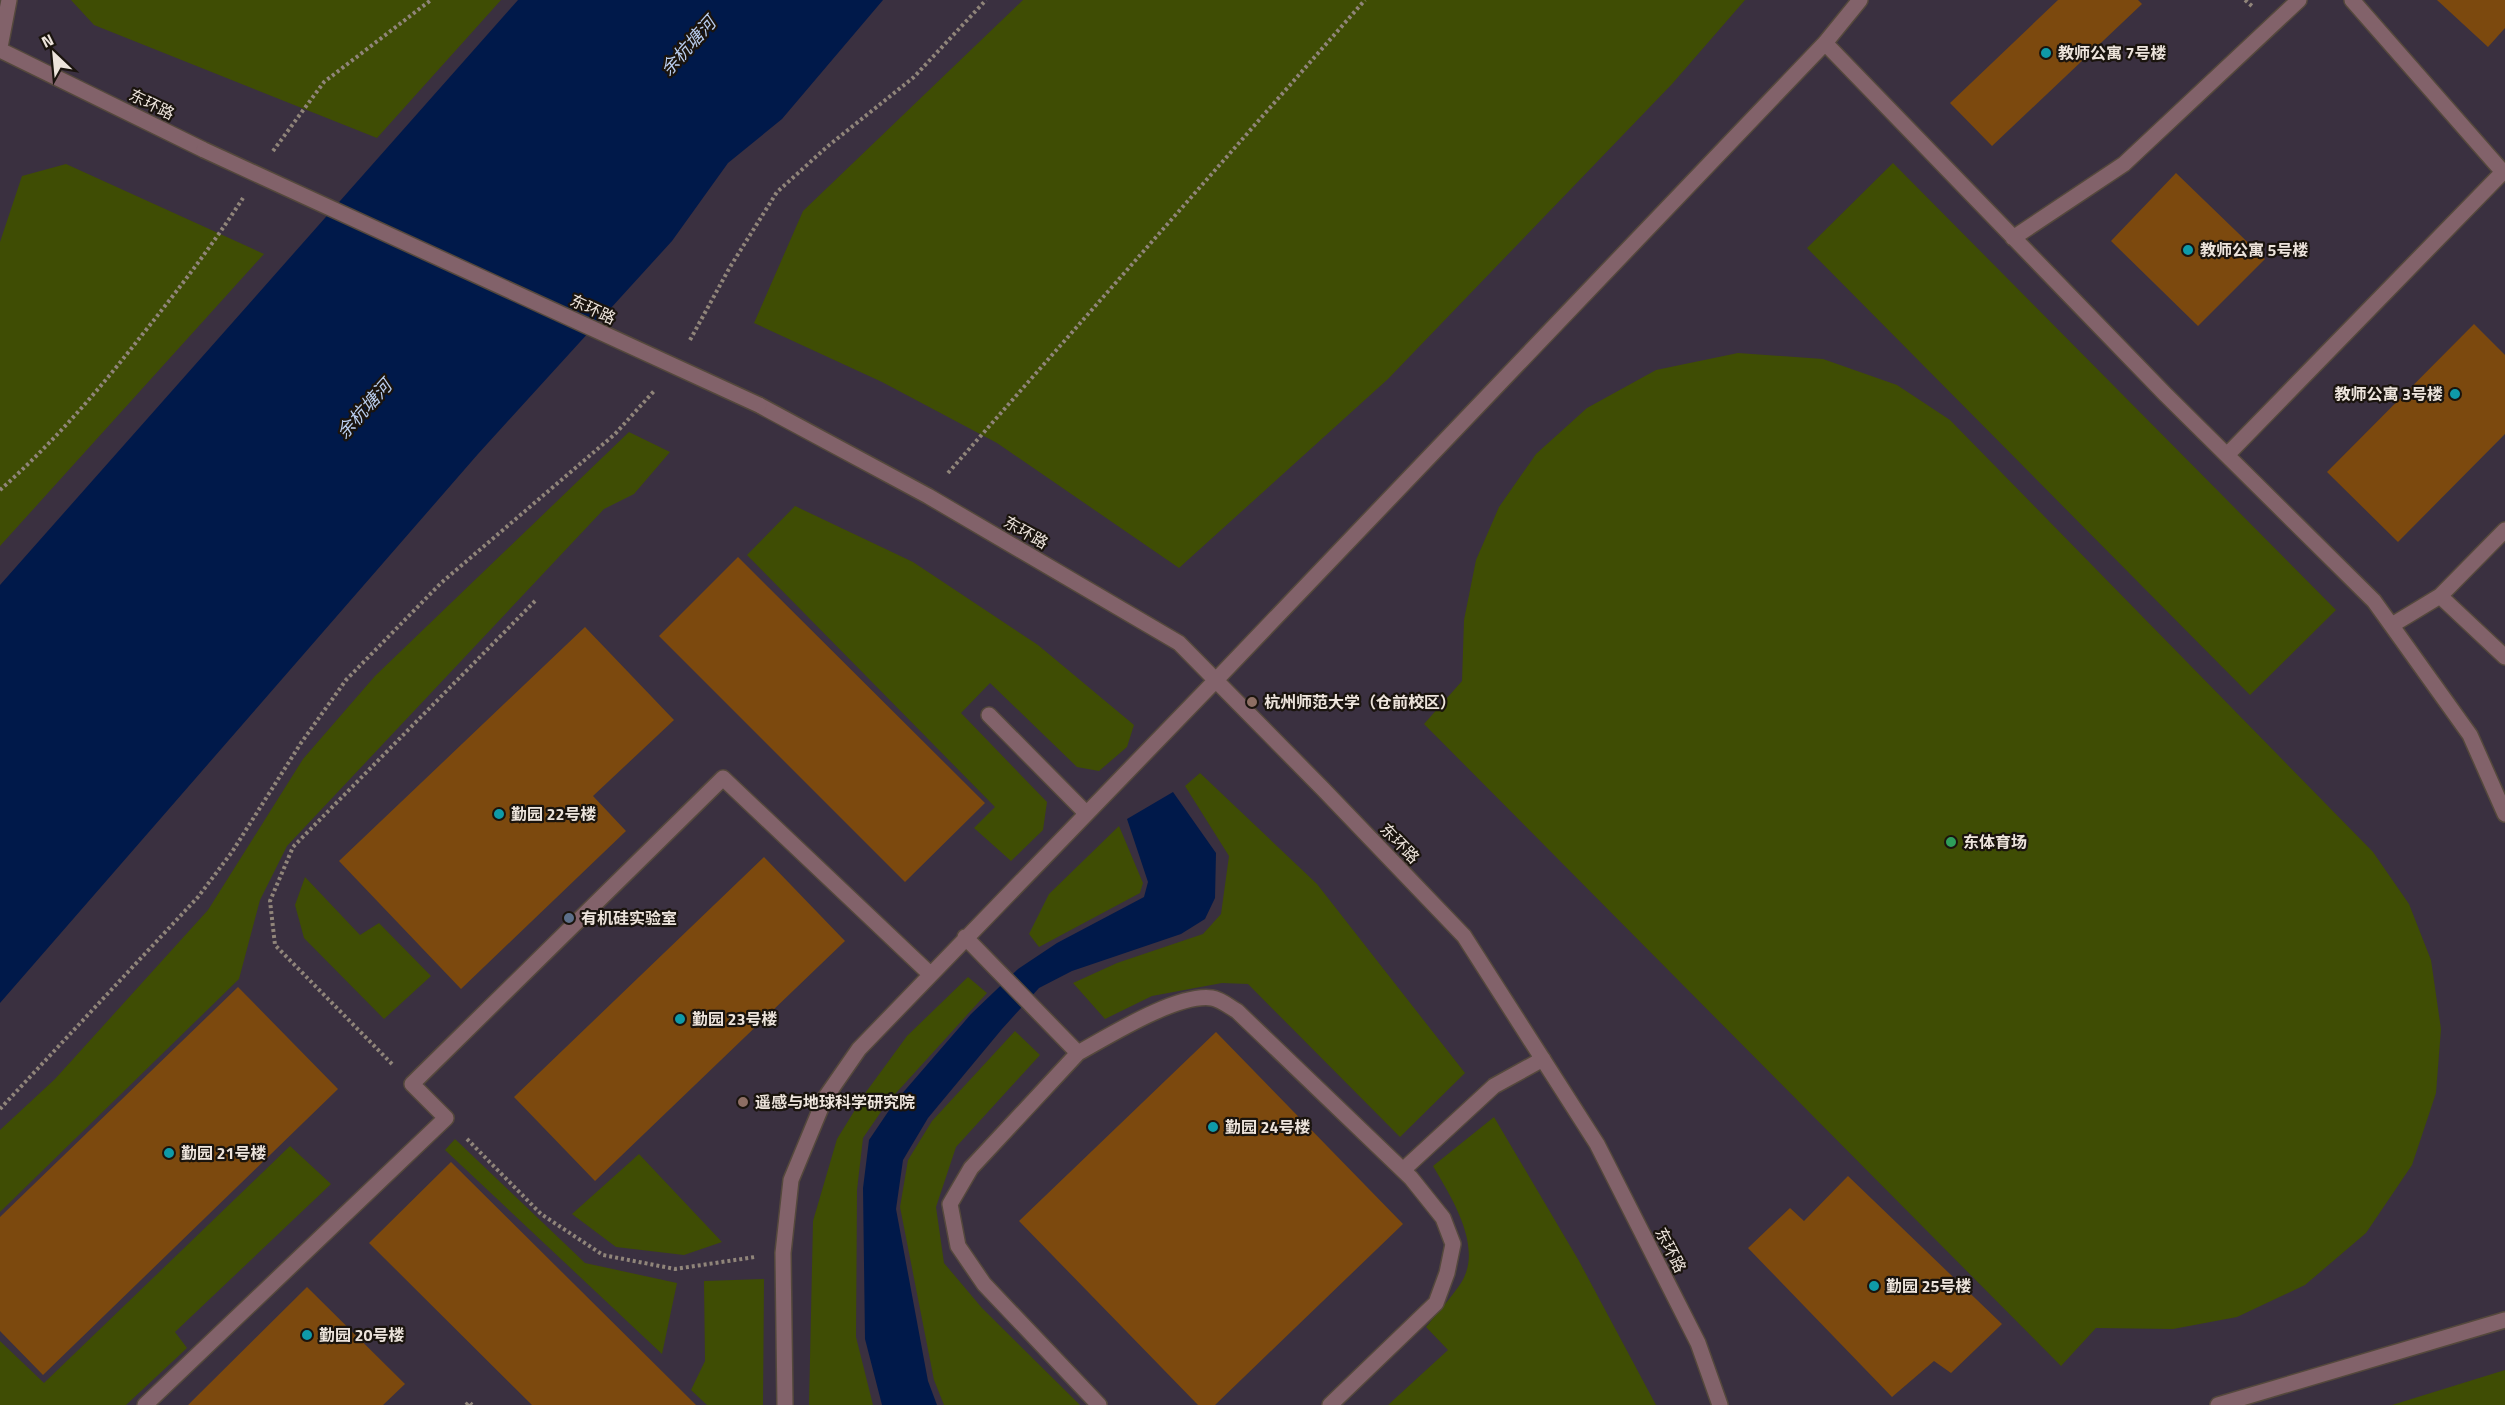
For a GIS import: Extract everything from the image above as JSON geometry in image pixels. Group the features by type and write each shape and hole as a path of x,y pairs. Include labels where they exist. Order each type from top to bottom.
{"street":[{"path":"0,48 9,0"},
{"path":"785,1405 783,1253 791,1180 825,1098 859,1048 1216,680 1825,43 1860,0"},
{"path":"2013,238 2124,164 2300,0"},
{"path":"2227,455 2503,172 2352,0"},
{"path":"1825,43 2013,238 2374,601 2470,735 2505,814"},
{"name":"东环路","path":"0,48 204,150 759,405 928,496 1179,643 1464,936 1597,1144 1698,1343 1720,1405"},
{"path":"2392,625 2440,596 2505,530"},
{"path":"2440,596 2505,657"},
{"path":"989,715 1086,813"},
{"path":"146,1405 446,1118 412,1084 723,778 930,974"},
{"path":"965,937 1078,1053"},
{"path":"1099,1405 984,1284 958,1246 950,1204 971,1168 1078,1053 1138,1019 1189,1000 1213,998 1237,1011 1403,1170 1443,1218 1453,1244 1448,1273 1436,1303 1330,1405"},
{"path":"1403,1170 1494,1086 1543,1059"},
{"path":"2218,1405 2505,1320"}],"path":[{"path":"270,156 324,82 431,0"},
{"path":"685,349 730,267 777,192 828,146 914,77 986,0"},
{"path":"928,496 1365,0"},
{"path":"0,490 41,454 120,364 199,264 244,196"},
{"path":"0,1109 198,897 232,852 301,743 346,680 441,583 615,434 659,385"},
{"path":"412,1084 275,945 270,901 294,847 535,601"},
{"path":"446,1118 541,1214 603,1255 675,1269 783,1253"},
{"path":"466,1405 469,1402 472,1405"}],"shaded area":[{"name":"杭州师范大学（仓前校区）","path":"0,0 2505,0 2505,1405 0,1405"}],"green space":[{"path":"71,0 501,0 377,138 94,25"},
{"path":"1023,0 1745,0 1672,84 1388,379 1179,568 997,443 882,382 754,323 803,211"},
{"path":"1893,163 2336,610 2250,695 1807,248"},
{"path":"66,164 264,254 0,546 0,242 22,176"},
{"path":"1738,353 1823,359 1897,385 1950,420 2373,852 2409,904 2431,960 2441,1029 2436,1093 2412,1165 2366,1233 2305,1285 2237,1317 2173,1329 2096,1328 2061,1366 1424,724 1462,681 1464,620 1476,560 1499,507 1536,454 1587,408 1656,370"},
{"path":"629,432 670,452 634,494 604,509 287,846 260,900 239,979 0,1212 0,1130 55,1079 208,910 303,759 375,676"},
{"path":"795,506 913,562 1038,645 1134,725 1127,747 1099,771 1077,767 990,683 961,713 1047,802 1043,830 1011,861 974,828 995,807 747,555"},
{"path":"1200,773 1317,884 1465,1073 1400,1137 1248,984 1222,983 1152,996 1105,1019 1073,983 1117,963 1203,934 1221,914 1229,856 1185,786"},
{"path":"1119,826 1143,883 1140,893 1039,947 1029,934 1049,894"},
{"path":"305,877 360,935 379,923 431,976 384,1019 304,938 295,905"},
{"path":"968,977 987,993 887,1103 863,1138 857,1190 856,1337 873,1405 809,1405 813,1221 837,1139 866,1092 907,1036"},
{"path":"1015,1031 1040,1055 956,1147 936,1207 944,1263 982,1308 1080,1405 944,1405 934,1380 900,1207 908,1160 932,1121"},
{"path":"1494,1117 1579,1261 1656,1405 1388,1405 1448,1350 1426,1327 1457,1289 1467,1269 1469,1254 1467,1238 1456,1207 1433,1166"},
{"path":"455,1139 585,1263 677,1283 662,1354 445,1150"},
{"path":"290,1146 331,1184 175,1332 187,1348 126,1405 0,1405 0,1341 44,1383"},
{"path":"639,1154 722,1242 684,1255 616,1247 572,1214"},
{"path":"764,1279 763,1405 707,1405 691,1390 705,1361 704,1281"},
{"path":"2505,1370 2505,1405 2392,1405"}],"water":[{"name":"余杭塘河","path":"518,0 883,0 782,119 728,163 672,241 478,454 0,1003 0,585"},
{"path":"1173,792 1216,853 1215,898 1205,919 1181,934 1072,971 1039,988 928,1118 903,1160 896,1209 928,1381 937,1405 882,1405 865,1339 863,1188 869,1140 894,1103 971,1014 1018,969 1057,943 1144,897 1148,882 1127,819"}],"building":[{"name":"教师公寓 7号楼","path":"2058,0 2138,0 2142,4 1992,146 1950,103"},
{"path":"2437,0 2505,0 2505,28 2488,47"},
{"name":"教师公寓 5号楼","path":"2176,173 2265,259 2198,326 2111,241"},
{"name":"教师公寓 3号楼","path":"2474,324 2505,355 2505,434 2398,542 2327,472"},
{"path":"738,557 985,803 905,882 659,636"},
{"name":"勤园 22号楼","path":"585,627 674,720 593,796 626,831 461,989 339,861"},
{"name":"勤园 23号楼","path":"764,857 845,941 595,1181 514,1097"},
{"name":"勤园 21号楼","path":"238,987 338,1089 43,1375 0,1331 0,1217"},
{"name":"勤园 24号楼","path":"1216,1032 1403,1224 1215,1405 1198,1405 1019,1221"},
{"path":"451,1162 696,1405 532,1405 369,1243"},
{"name":"勤园 25号楼","path":"1848,1176 2002,1324 1951,1373 1934,1361 1892,1397 1748,1248 1790,1208 1804,1221"},
{"name":"勤园 20号楼","path":"307,1287 405,1384 383,1405 188,1405"}],"place":[{"name":"教师公寓 7号楼","path":"2046,53"},
{"name":"教师公寓 5号楼","path":"2188,250"},
{"name":"教师公寓 3号楼","path":"2455,394"},
{"name":"杭州师范大学（仓前校区）","path":"1252,702"},
{"name":"勤园 22号楼","path":"499,814"},
{"name":"东体育场","path":"1951,842"},
{"name":"有机硅实验室","path":"569,918"},
{"name":"勤园 23号楼","path":"680,1019"},
{"name":"遥感与地球科学研究院","path":"743,1102"},
{"name":"勤园 24号楼","path":"1213,1127"},
{"name":"勤园 21号楼","path":"169,1153"},
{"name":"勤园 25号楼","path":"1874,1286"},
{"name":"勤园 20号楼","path":"307,1335"}]}
